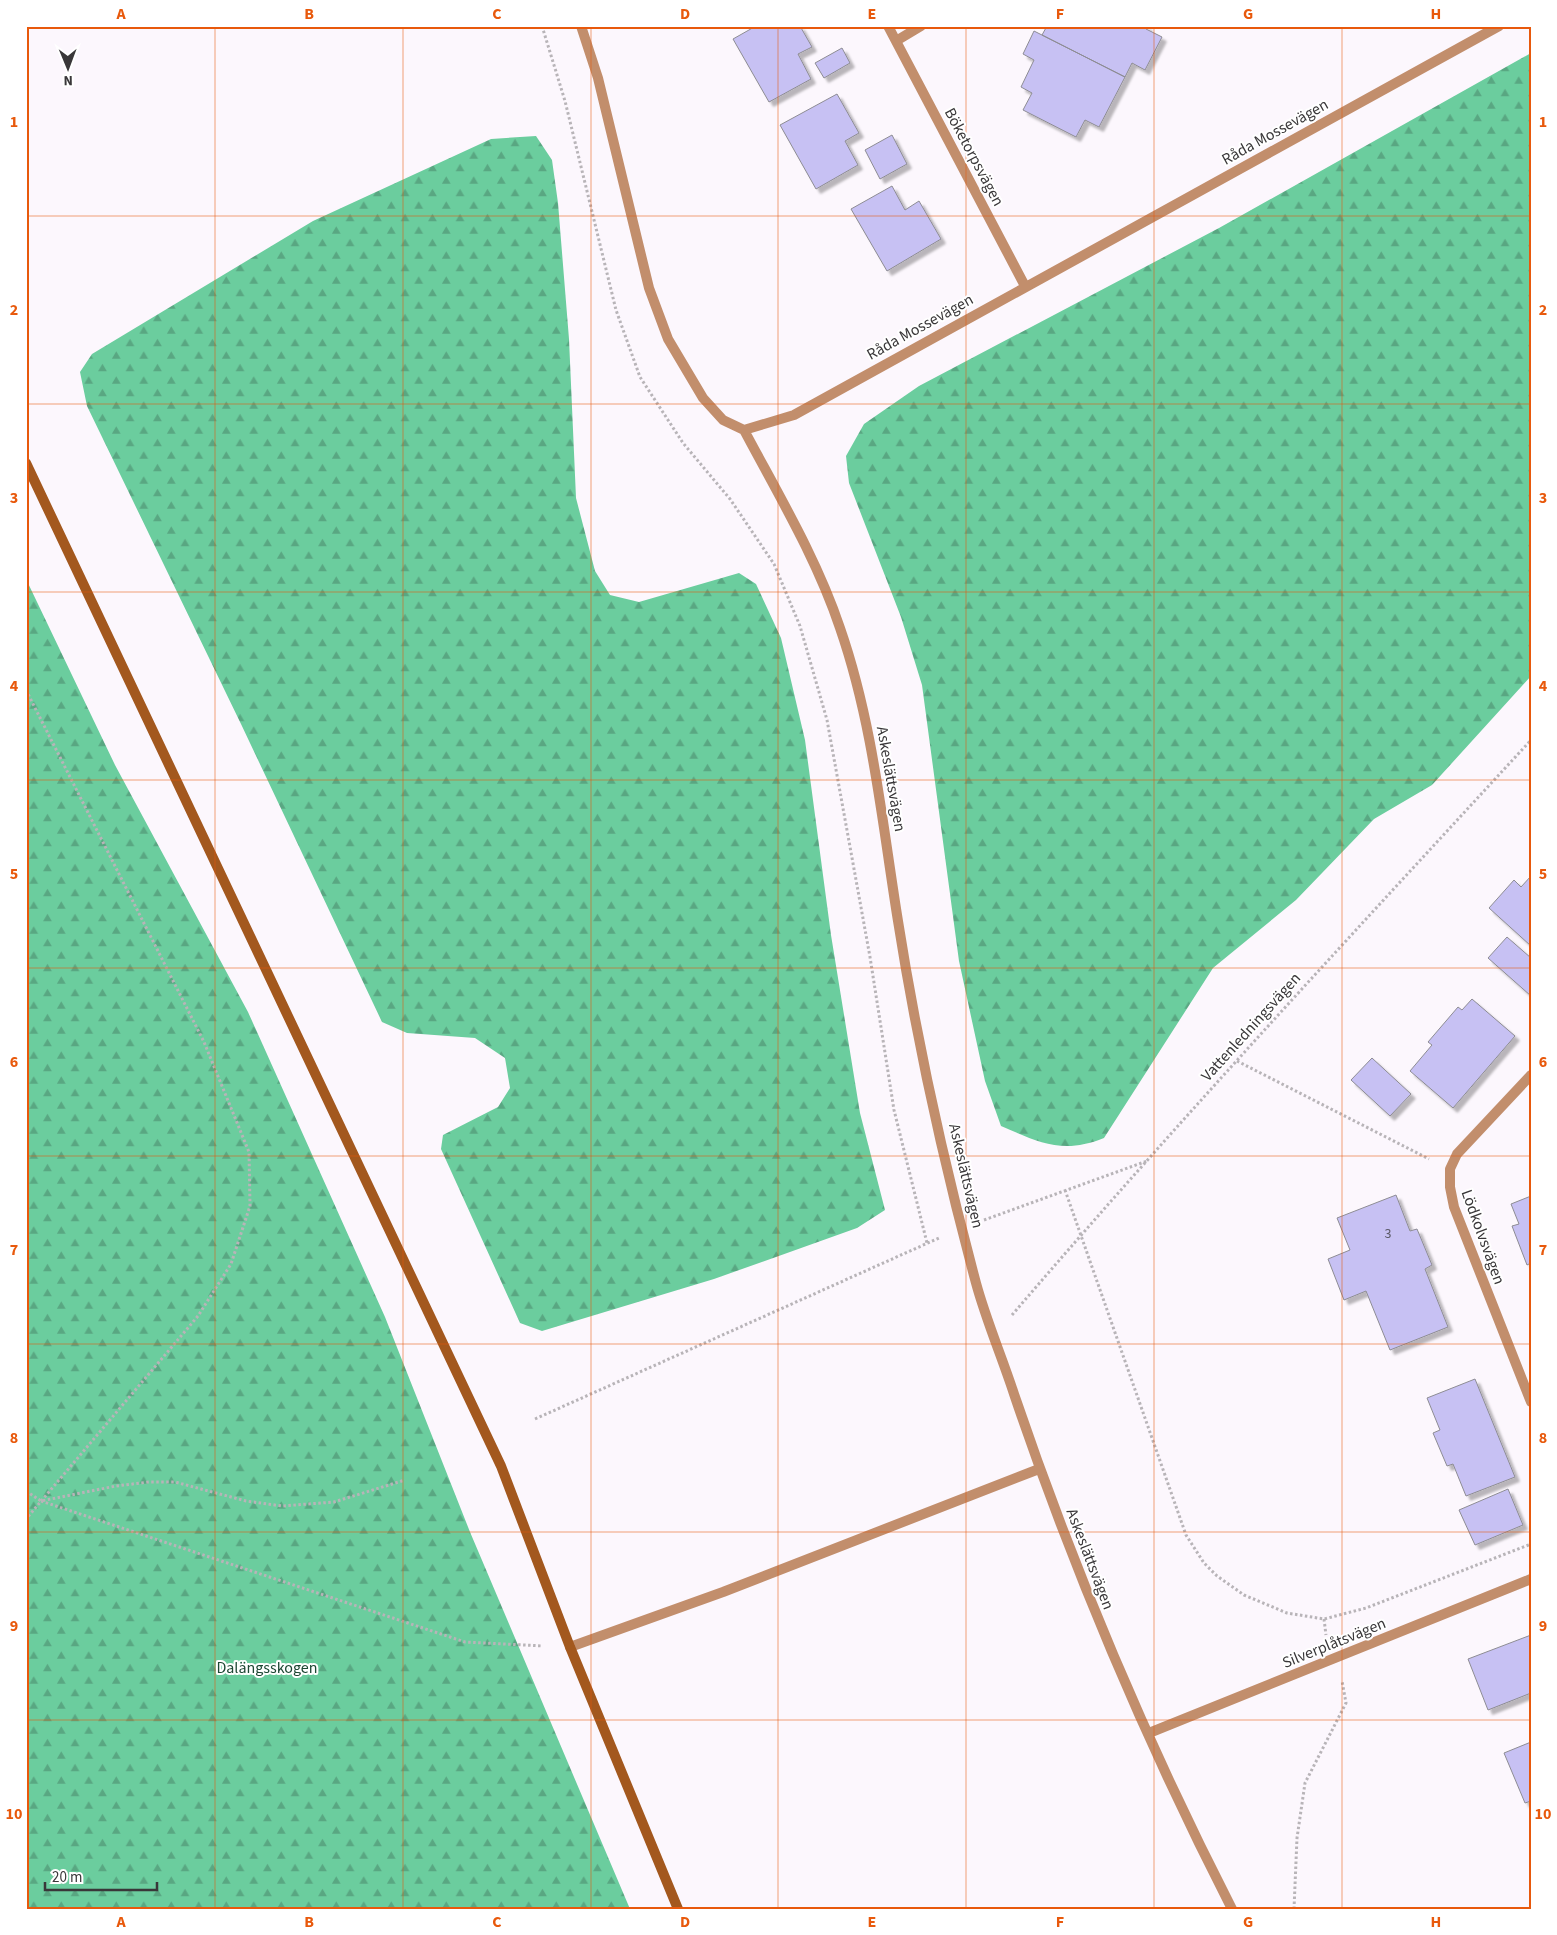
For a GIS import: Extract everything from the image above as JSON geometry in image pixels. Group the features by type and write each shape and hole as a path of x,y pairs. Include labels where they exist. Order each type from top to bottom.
{"main road":[{"path":"26,463 501,1466 570,1647 678,1909"}],"street":[{"path":"581,26 598,78 649,288 668,339 703,398 723,420 744,430"},
{"name":"Böketorpsvägen","path":"888,26 1025,286"},
{"path":"896,41 921,26"},
{"name":"Råda Mossevägen","path":"744,430 794,415 1499,26"},
{"name":"Askeslättsvägen","path":"744,430 782,500 840,625 861,699 879,786 898,923 932,1098 977,1287 1039,1469 1108,1647 1232,1909"},
{"path":"1450,1169 1458,1154 1531,1075"},
{"name":"Lödkolvsvägen","path":"1450,1169 1450,1187 1454,1207 1531,1402"},
{"path":"570,1647 723,1592 1039,1469"},
{"name":"Silverplåtsvägen","path":"1148,1733 1336,1659 1531,1578"}],"path":[{"path":"542,26 565,101 616,310 640,377 683,443 730,499 774,564 800,626 827,720 870,957 894,1110 927,1244"},
{"path":"26,690 204,1042 249,1152 250,1206 231,1264 198,1316 26,1519"},
{"name":"Vattenledningsvägen","path":"994,1335 1237,1061 1531,740"},
{"path":"1237,1061 1450,1169"},
{"path":"535,1419 962,1227 1148,1161"},
{"path":"1065,1190 1179,1518 1194,1550 1217,1576 1244,1596 1287,1613 1324,1618 1366,1608 1531,1544"},
{"path":"41,1501 116,1486 149,1482 175,1482 246,1501 282,1506 334,1502 405,1480"},
{"path":"26,1492 41,1501 465,1642 570,1647"},
{"path":"1294,1909 1297,1838 1305,1783 1346,1703 1336,1659 1326,1636 1324,1618"}],"green space":[{"path":"1531,53 1531,676 1432,785 1374,819 1296,900 1213,968 1104,1138 1076,1146 1063,1146 1039,1141 1001,1126 985,1081 959,961 922,685 901,617 849,483 846,456 864,424 919,386 1219,228"},
{"path":"536,136 552,160 558,203 569,339 576,498 595,571 610,595 639,602 739,573 756,584 781,638 805,740 831,935 860,1113 885,1210 857,1228 714,1279 542,1331 520,1323 441,1149 443,1135 498,1107 510,1088 505,1058 475,1038 407,1033 382,1022 241,724 87,406 80,372 92,354 313,221 491,139"},
{"name":"Dalängsskogen","path":"26,579 115,765 248,1012 385,1317 470,1532 630,1909 26,1909"}],"building":[{"path":"756,26 800,26 812,47 798,54 811,79 769,102 733,39"},
{"path":"1047,26 1148,26 1146,29 1162,37 1145,70 1132,63 1125,77 1042,35"},
{"path":"1034,31 1125,77 1099,127 1085,120 1076,137 1023,110 1032,93 1021,87 1034,60 1023,54"},
{"path":"842,48 850,63 824,78 815,63"},
{"path":"837,94 859,133 845,141 858,165 816,189 780,125"},
{"path":"892,135 907,164 880,179 865,150"},
{"path":"892,186 905,210 919,201 941,239 887,271 851,209"},
{"path":"1531,876 1531,946 1489,908 1514,880 1521,887"},
{"path":"1507,937 1531,958 1531,996 1488,958"},
{"path":"1472,999 1515,1036 1453,1108 1410,1071 1432,1045 1428,1042 1458,1007 1462,1010"},
{"path":"1372,1058 1411,1094 1390,1116 1351,1080"},
{"path":"1396,1195 1410,1231 1417,1229 1432,1265 1425,1269 1448,1327 1390,1350 1366,1291 1344,1300 1328,1259 1350,1250 1337,1218"},
{"path":"1531,1196 1531,1263 1527,1265 1512,1226 1519,1224 1511,1204"},
{"path":"1475,1379 1515,1477 1466,1496 1453,1464 1447,1466 1433,1433 1440,1430 1427,1398"},
{"path":"1508,1489 1523,1525 1475,1545 1459,1510"},
{"path":"1531,1635 1531,1693 1488,1710 1468,1659"},
{"path":"1531,1742 1531,1801 1525,1803 1504,1753"}]}
